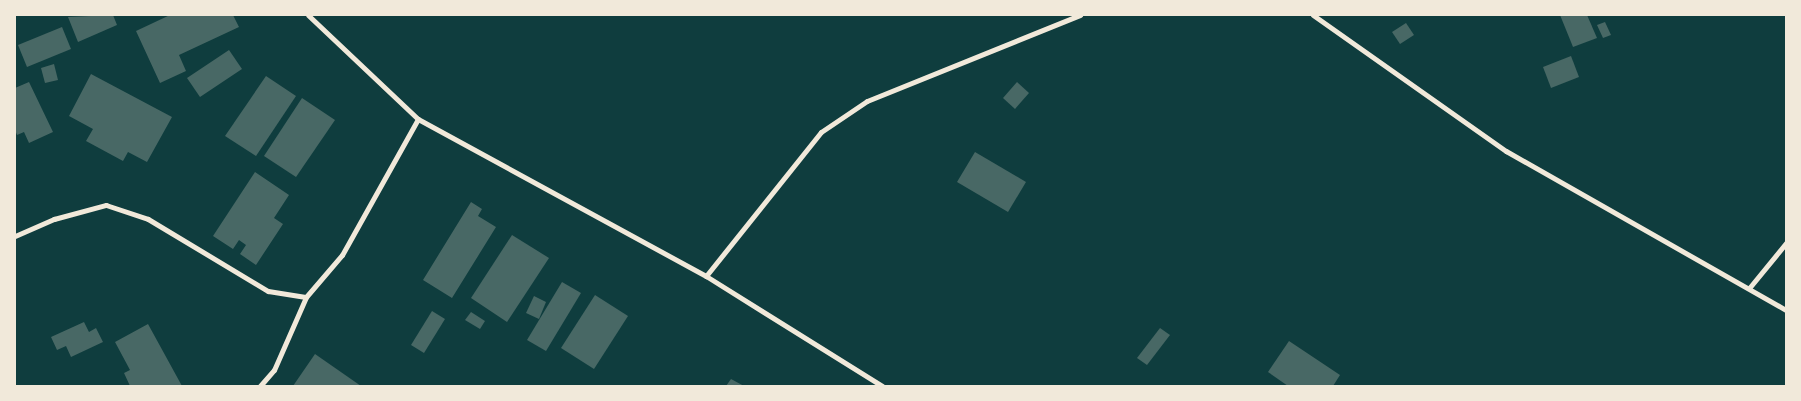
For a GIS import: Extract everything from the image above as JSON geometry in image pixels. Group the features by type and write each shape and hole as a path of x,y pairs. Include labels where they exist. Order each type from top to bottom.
{"street":[{"path":"308,15 418,119 706,276 882,386"},
{"path":"706,276 821,132 867,101 1080,15"},
{"path":"1313,15 1506,151 1750,287 1786,310"},
{"path":"260,386 274,370 306,297 342,255 418,119"},
{"path":"15,236 54,218 106,205 148,218 268,290 306,297"},
{"path":"1750,287 1786,243"}],"building":[{"path":"113,15 117,25 78,42 68,17"},
{"path":"170,15 233,15 239,27 179,55 186,71 160,83 136,31"},
{"path":"1560,15 1587,15 1597,38 1573,47"},
{"path":"1605,22 1611,35 1603,38 1597,25"},
{"path":"1406,23 1414,35 1400,44 1392,32"},
{"path":"62,27 71,49 27,67 18,45"},
{"path":"229,50 242,69 200,97 187,78"},
{"path":"1571,56 1579,77 1551,88 1543,67"},
{"path":"54,64 58,80 45,83 41,68"},
{"path":"91,74 172,117 147,162 128,152 123,161 86,141 93,129 69,116"},
{"path":"266,76 296,96 256,156 225,136"},
{"path":"29,82 53,132 29,143 24,132 17,135 15,130 15,88"},
{"path":"1017,82 1029,93 1015,109 1003,98"},
{"path":"302,98 335,120 296,177 264,156"},
{"path":"975,152 1026,182 1008,212 957,182"},
{"path":"255,172 289,195 274,218 283,224 256,265 240,254 246,245 239,240 233,249 213,236"},
{"path":"471,202 482,209 478,216 496,227 452,298 423,280"},
{"path":"512,235 549,258 507,322 471,298"},
{"path":"562,282 581,293 546,351 527,340"},
{"path":"595,295 628,316 594,369 561,348"},
{"path":"534,296 546,302 539,319 526,313"},
{"path":"432,311 445,319 424,353 411,345"},
{"path":"471,312 485,321 480,329 465,320"},
{"path":"84,322 89,332 96,328 103,342 71,357 66,346 57,350 51,337"},
{"path":"148,324 182,386 130,386 124,373 130,370 115,342"},
{"path":"1160,328 1170,335 1147,365 1137,358"},
{"path":"1289,341 1340,375 1333,386 1288,386 1268,372"},
{"path":"315,354 361,386 293,386"},
{"path":"731,379 744,386 726,386"}]}
